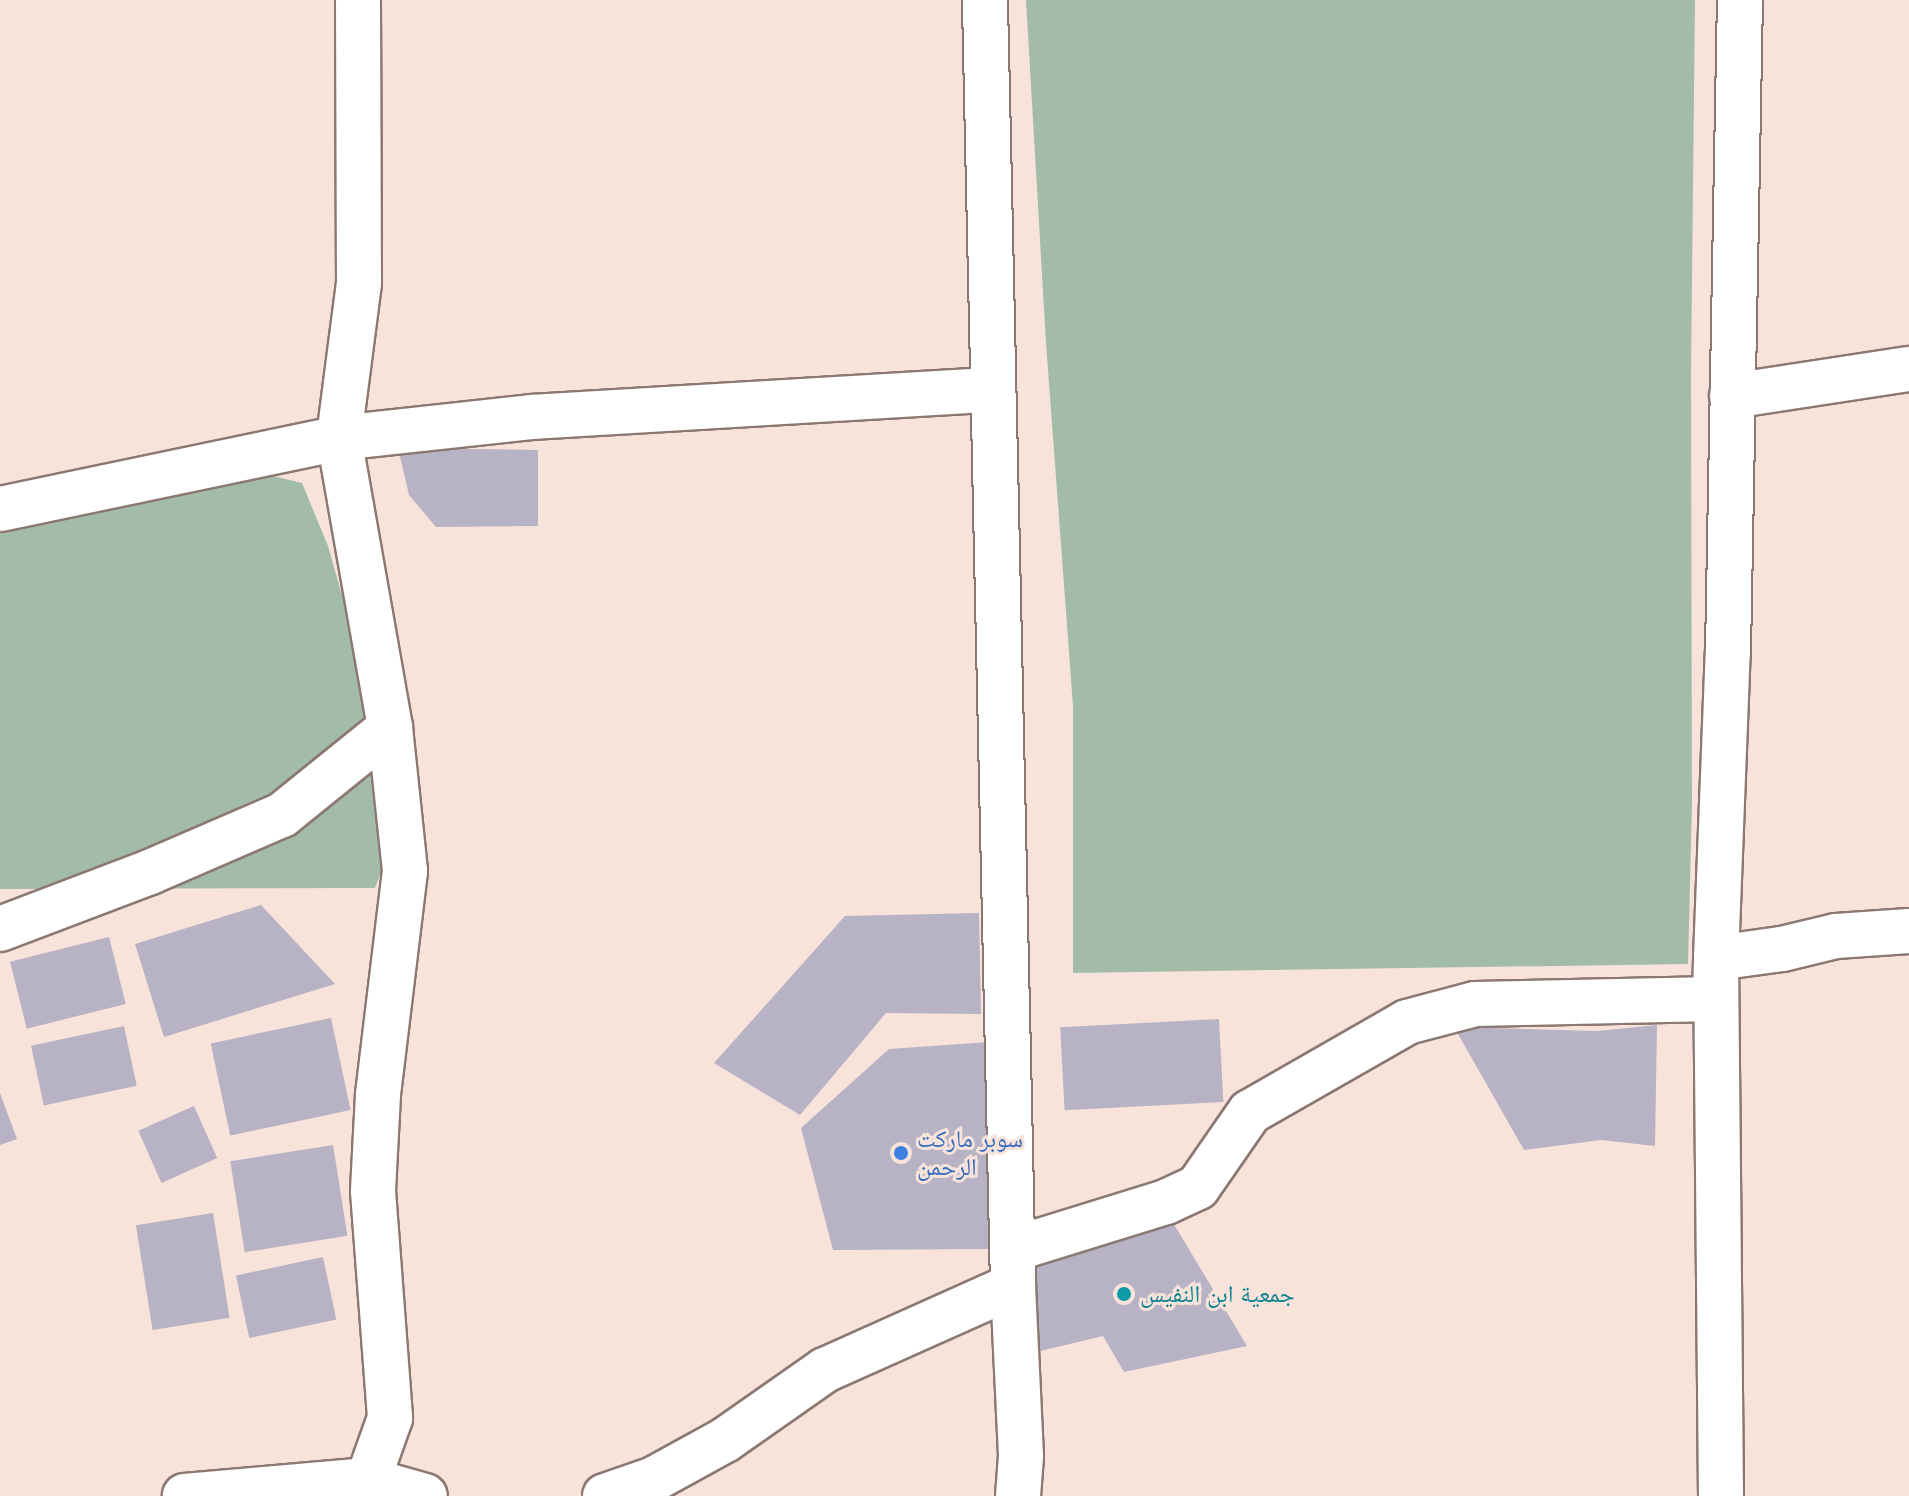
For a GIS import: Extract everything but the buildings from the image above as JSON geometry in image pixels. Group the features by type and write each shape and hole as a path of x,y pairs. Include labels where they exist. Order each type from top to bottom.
{"street":[{"path":"358,0 359,283 339,438 390,728 405,871 380,1080 373,1191 390,1418 368,1488"},
{"path":"985,0 992,390 1021,1456 1018,1496"},
{"path":"605,1496 654,1479 725,1440 825,1370 1014,1268 1198,1187 1250,1112 1407,1022 1475,1004 1715,999 1728,652 1740,0"},
{"path":"1732,396 1909,369"},
{"path":"0,509 339,438 532,417 992,390"},
{"path":"0,929 150,872 282,815 390,728"},
{"path":"1716,958 1782,949 1836,936 1909,931"},
{"path":"1716,958 1721,1496"},
{"path":"185,1496 368,1488 425,1496"}],"green space":[{"path":"1026,0 1695,0 1691,373 1692,804 1688,964 1073,973 1073,706 1046,343"},
{"path":"252,471 302,483 328,546 375,712 389,852 375,888 0,889 0,534"}],"place":[{"name":"سوبر ماركت الرحمن","path":"901,1153"},
{"name":"جمعية ابن النفيس","path":"1124,1294"}]}
